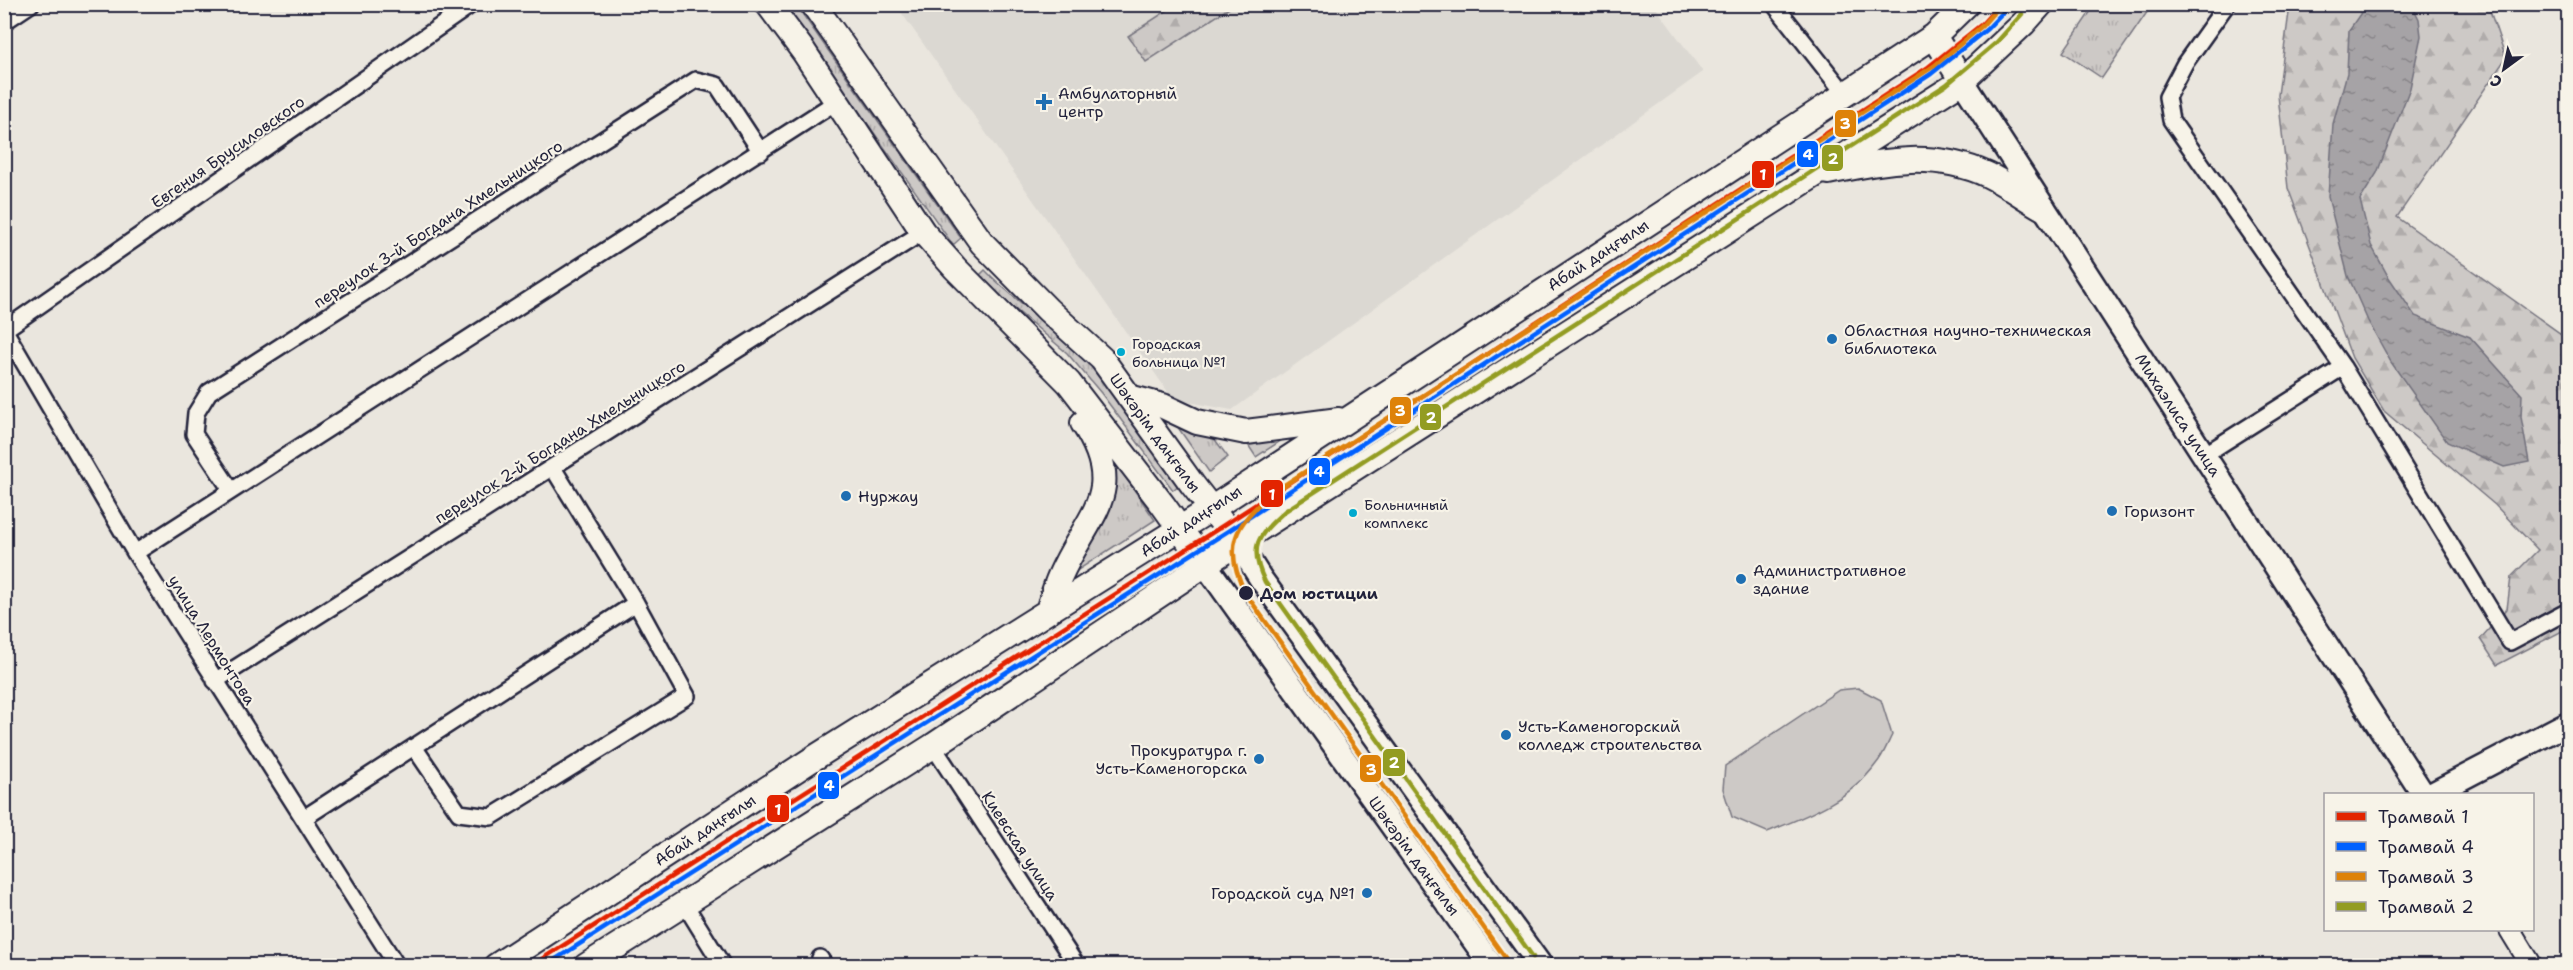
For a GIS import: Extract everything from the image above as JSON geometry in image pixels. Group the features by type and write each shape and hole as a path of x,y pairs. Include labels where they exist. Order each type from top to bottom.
{"main road":[{"name":"Шәкәрім даңғылы","path":"768,4 804,52 923,232 955,268 1069,383 1163,505 1492,966"},
{"name":"Шәкәрім даңғылы","path":"813,4 982,243 1048,310 1102,359 1238,543 1261,579 1541,966"},
{"name":"Абай даңғылы","path":"496,965 812,760 1211,509 1934,36 1967,4"},
{"path":"586,966 933,746 1205,564 1962,81 2041,4"},
{"name":"Михаэлиса улица","path":"1934,36 2422,793"},
{"path":"1814,175 1895,159 1943,161 1988,176 2043,208"},
{"path":"955,268 982,243"},
{"path":"1048,611 1060,576 1094,516 1104,485 1103,466 1098,449 1079,416 1076,404 1077,395"},
{"path":"1129,397 1163,406 1197,422 1246,432 1348,419"},
{"path":"2436,793 2568,723"}],"street":[{"path":"4,22 30,4"},
{"name":"Евгения Брусиловского","path":"5,330 472,4"},
{"path":"1774,4 1845,94"},
{"path":"2226,4 2185,63 2167,97 2171,120 2343,367 2510,642 2568,611"},
{"name":"переулок 3-й Богдана Хмельницкого","path":"231,490 194,434 196,413 209,392 696,80 717,85 761,152"},
{"path":"135,553 836,102"},
{"name":"переулок 2-й Богдана Хмельницкого","path":"215,681 923,232"},
{"name":"улица Лермонтова","path":"5,330 135,553 397,966"},
{"path":"2204,455 2343,367"},
{"path":"414,747 459,813 491,817 687,696 636,603 553,468"},
{"path":"304,818 636,603"},
{"name":"Киевская улица","path":"933,746 1077,966"},
{"path":"684,903 723,966"},
{"path":"2511,931 2532,966"}],"shaded area":[{"path":"896,5 1654,5 1703,72 1232,410 1173,399"}],"green space":[{"path":"1177,4 1234,5 1146,62 1128,36"},
{"path":"784,5 796,5 961,238 953,245"},
{"path":"2095,5 2152,5 2102,78 2063,52"},
{"path":"2290,5 2488,5 2506,58 2397,217 2568,339 2568,628 2497,665 2480,639 2507,609 2511,577 2538,550 2495,505 2384,411 2352,358 2288,188 2278,95"},
{"path":"985,270 1090,364 1181,483 1173,490 1101,393 1067,353 979,276"},
{"path":"1177,426 1213,437 1228,457 1209,472"},
{"path":"1243,437 1282,440 1256,457"},
{"path":"1108,452 1155,520 1078,570 1080,558"},
{"path":"1858,688 1881,700 1892,735 1881,758 1865,777 1854,788 1827,806 1767,832 1732,817 1723,789 1725,766 1839,690"}],"water":[{"path":"2367,4 2412,5 2419,19 2421,36 2410,88 2377,173 2360,200 2371,245 2388,276 2415,316 2470,337 2522,395 2521,417 2529,462 2504,467 2447,442 2391,362 2368,321 2348,276 2328,197 2333,124 2347,73 2349,30"}],"tram line":[{"name":"1","path":"531,966 1224,525 1927,68 1982,24 2000,4"},
{"name":"3","path":"1511,966 1246,594 1235,563 1234,550 1241,527 1272,493 1934,66 1982,26 2001,4"},
{"name":"4","path":"545,966 1228,531 1931,74 1987,29 2006,9"},
{"name":"2","path":"1533,957 1265,582 1256,551 1262,535 1285,511 1946,85 1997,42 2022,14"}],"place":[{"name":"Амбулаторный центр","path":"1044,102"},
{"name":"Областная научно-техническая библиотека","path":"1832,339"},
{"name":"Городская больница №1","path":"1121,352"},
{"name":"Нуржау","path":"846,496"},
{"name":"Горизонт","path":"2112,511"},
{"name":"Больничный комплекс","path":"1353,513"},
{"name":"Административное здание","path":"1741,579"},
{"name":"Дом юстиции","path":"1246,593"},
{"name":"Усть-Каменогорский колледж строительства","path":"1506,735"},
{"name":"Прокуратура г. Усть-Каменогорска","path":"1259,759"},
{"name":"Городской суд №1","path":"1367,893"}]}
